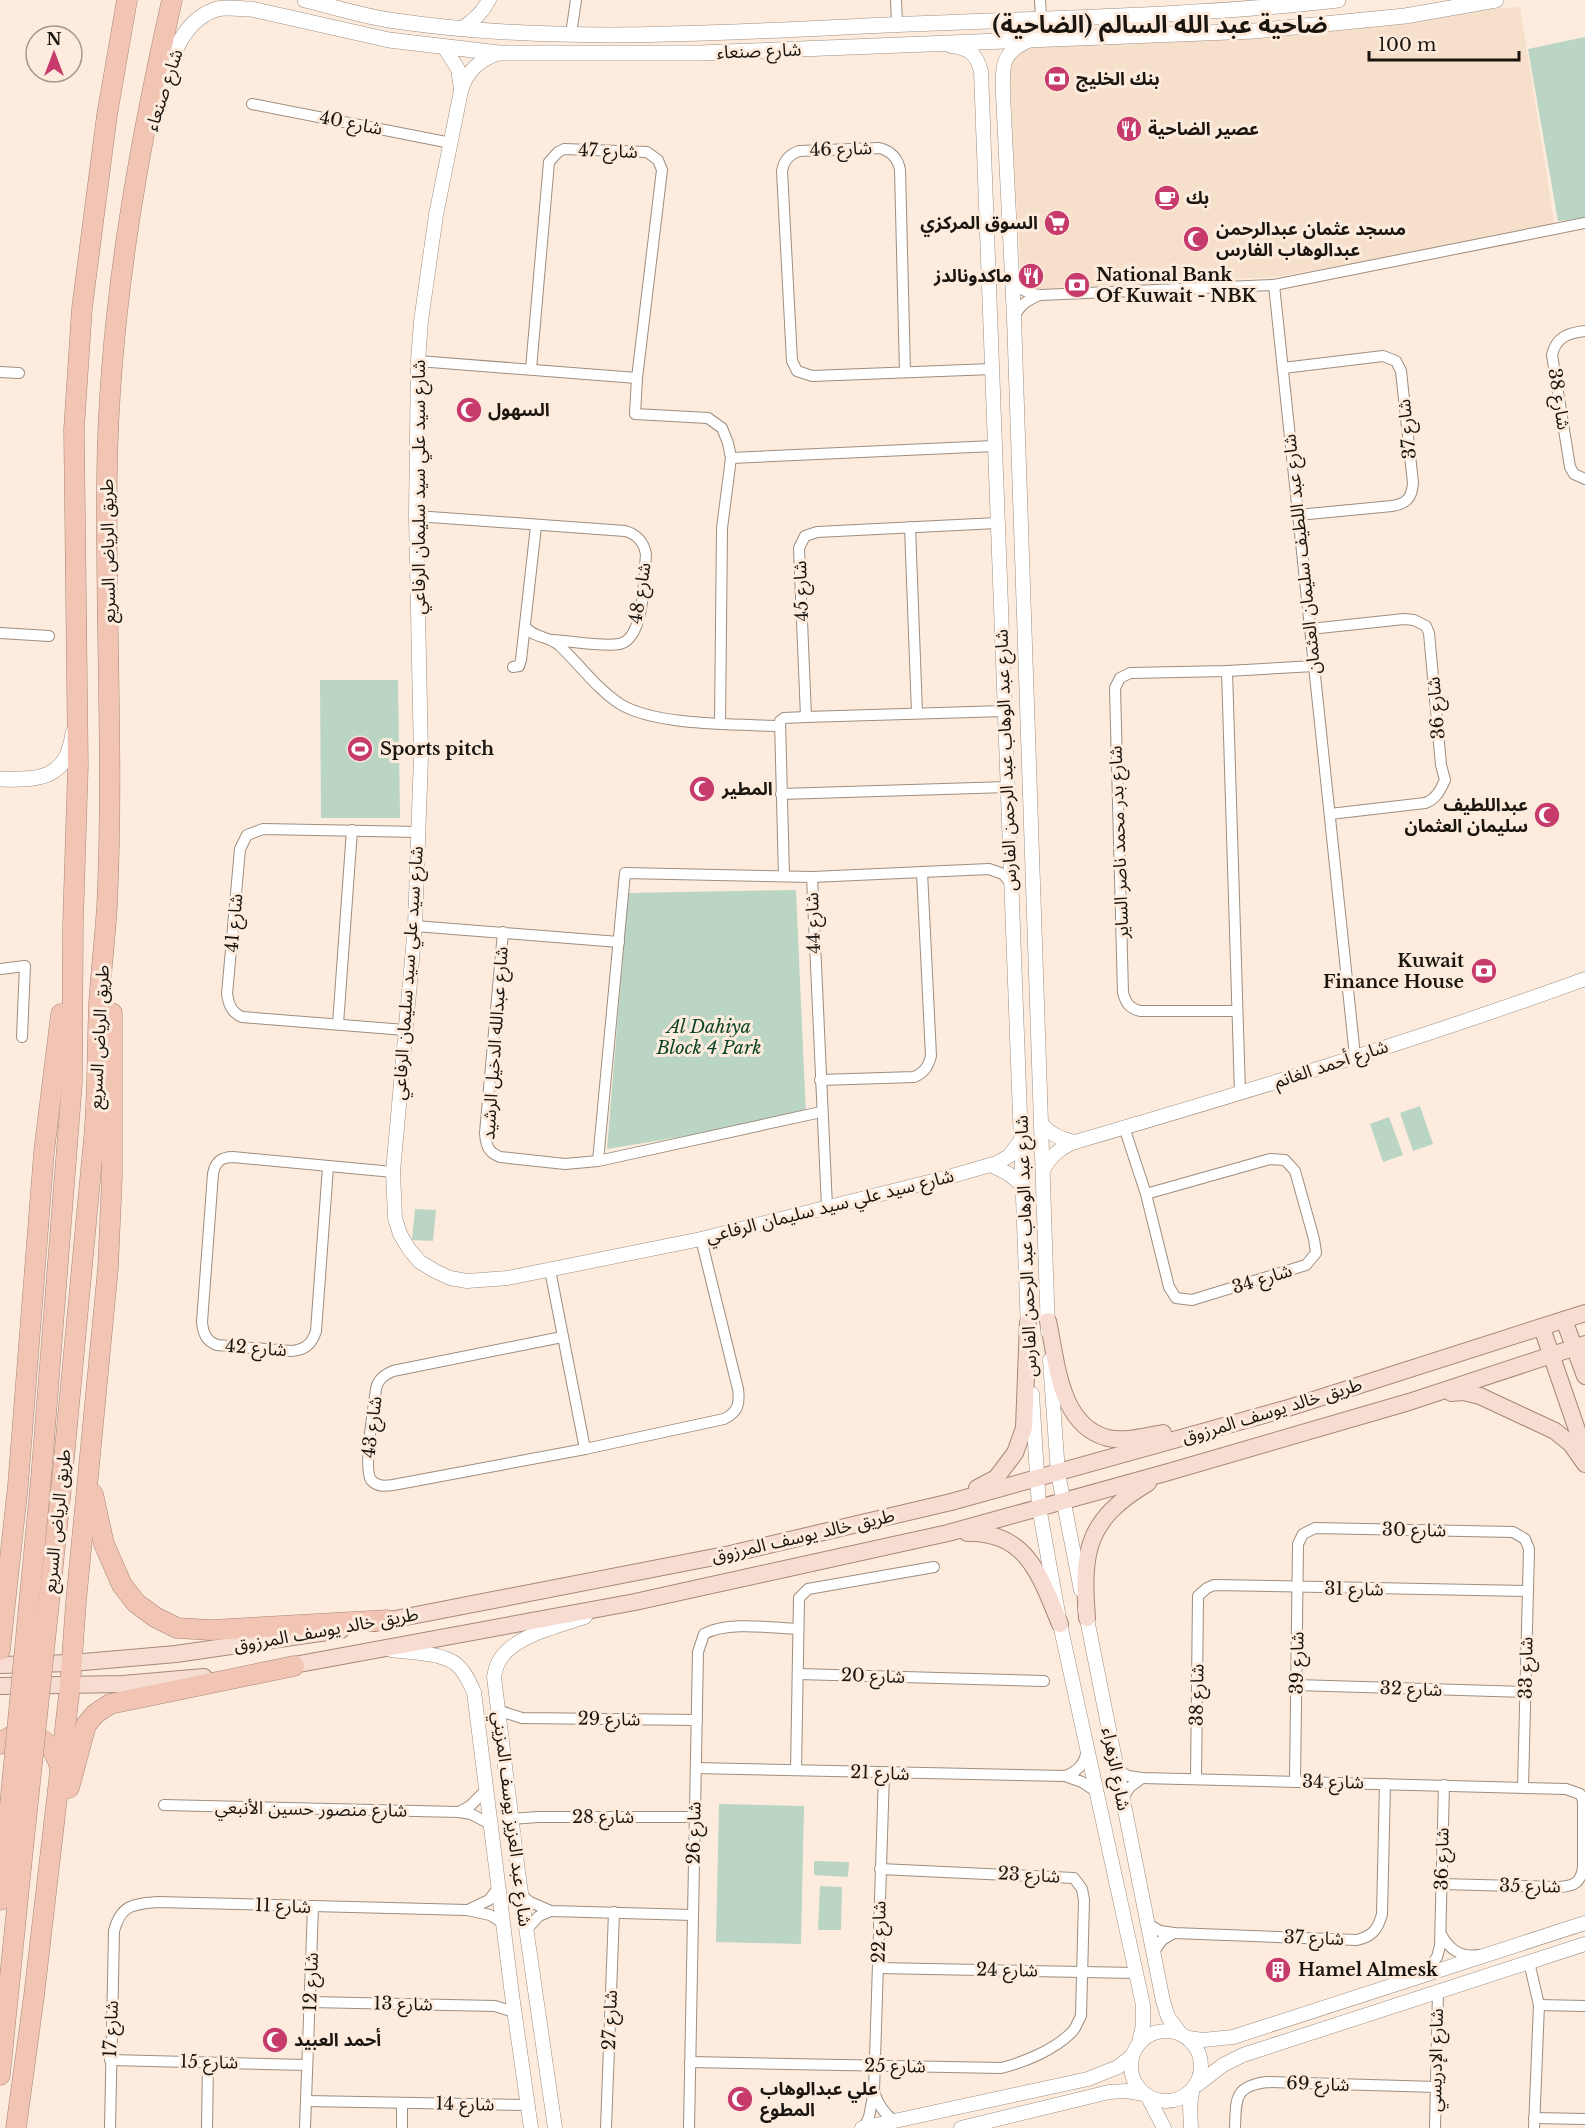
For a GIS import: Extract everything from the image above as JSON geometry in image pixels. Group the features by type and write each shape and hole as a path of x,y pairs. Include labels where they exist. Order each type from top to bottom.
{"highway":[{"name":"طريق الرياض السريع","path":"0,2075 12,1868 72,1083 72,922 77,823 74,429 82,309 107,115 127,0"},
{"name":"طريق الرياض السريع","path":"0,1900 12,1868 62,1480 94,1133 99,1004 107,905 109,765 107,471 113,364 124,261 137,177 172,0"},
{"path":"16,2128 70,1686 108,1268 111,1200 112,1008 107,905"},
{"path":"0,1650 18,1485 44,1152 72,922"},
{"path":"88,1471 104,1544 122,1585 136,1603 155,1617 177,1628 211,1630 388,1620"},
{"path":"0,1561 18,1485"},
{"path":"6,1601 10,1616 19,1627 33,1634 48,1634 62,1628 72,1617 76,1602"},
{"path":"50,1864 79,1745 86,1725 95,1714 110,1704 125,1700 294,1666"},
{"path":"0,1744 15,1736 27,1734 40,1738 50,1745 57,1756 60,1768"}],"main road":[{"path":"298,20 296,12 299,0"},
{"name":"شارع صنعاء","path":"304,0 394,21 503,32 571,34 762,31 1041,18 1145,16 1338,0"},
{"name":"شارع صنعاء","path":"137,177 170,62 178,44 200,18 214,10 251,9 389,40 499,53 700,53 1254,32 1405,16 1496,0"},
{"path":"1177,14 1172,27 1180,35"},
{"path":"1143,37 1148,34 1152,26 1151,21 1145,16"},
{"path":"791,30 785,36 785,41 786,45 794,50"},
{"path":"762,31 769,40 763,50"},
{"path":"1,783 45,777 58,769 67,755 73,737 76,676"},
{"name":"طريق خالد يوسف المرزوق","path":"0,1665 72,1663 176,1654 336,1631 719,1556 951,1502 1037,1479 1285,1409 1585,1313"},
{"path":"1564,1320 1580,1346 1585,1376"},
{"path":"1048,1321 1064,1395 1088,1429 1109,1438 1142,1437 1285,1409"},
{"path":"951,1502 996,1478 1015,1453 1024,1428 1028,1322"},
{"path":"1542,1328 1585,1453"},
{"name":"طريق خالد يوسف المرزوق","path":"0,1686 123,1684 294,1666 635,1602 948,1533 1409,1402 1580,1346"},
{"path":"1409,1402 1458,1392 1480,1396 1561,1435 1571,1444 1585,1464"},
{"path":"1087,1618 1084,1580 1087,1550 1103,1519 1129,1495 1165,1473"},
{"path":"948,1533 982,1532 1014,1544 1028,1557 1060,1624"}],"street":[{"path":"462,28 478,17 489,0"},
{"path":"489,0 489,13 494,24 503,32"},
{"path":"571,34 576,0"},
{"path":"896,0 897,24"},
{"path":"1040,0 1041,18"},
{"name":"شارع عبد الوهاب عبد الرحمن الفارس","path":"1030,40 1016,46 1006,58 1003,71 1003,94 1014,317 1048,1321 1058,1473 1062,1500"},
{"name":"شارع عبد الوهاب عبد الرحمن الفارس","path":"937,45 964,47 971,51 981,71 1028,1322 1040,1506"},
{"name":"شارع سيد علي سيد سليمان الرفاعي","path":"444,47 458,69 461,91"},
{"name":"شارع سيد علي سيد سليمان الرفاعي","path":"499,53 472,68 463,82 436,215 421,321 418,361 416,516 421,756 414,926 393,1172 395,1218 400,1234 420,1262 450,1278 467,1281 508,1278 700,1239 991,1165 1008,1156 1021,1140"},
{"path":"982,92 988,84 993,83 998,85 1003,94"},
{"name":"شارع 40","path":"252,104 451,143"},
{"name":"شارع 46","path":"905,372 900,170 896,157 891,152 879,148 799,151 791,154 785,160 782,171 794,367 802,374 812,376 992,369"},
{"name":"شارع 47","path":"531,369 549,162 564,149 647,152 658,160 662,170 637,378 635,414 708,418 722,428 731,458"},
{"path":"1012,280 1029,294 1040,295 1274,285 1585,223"},
{"name":"شارع عبد اللطيف سليمان العثمان","path":"1274,285 1355,1056"},
{"path":"1014,317 1020,306 1040,295"},
{"name":"شارع 38","path":"1585,331 1564,336 1554,346 1552,355 1570,467 1574,474 1585,479"},
{"name":"شارع 37","path":"1283,368 1376,356 1390,357 1396,361 1401,371 1413,483 1412,492 1405,503 1298,515"},
{"path":"418,361 637,378"},
{"path":"0,372 19,373"},
{"path":"720,723 722,528 731,458 994,446 1006,452 1018,444"},
{"path":"995,469 1006,460 1019,467"},
{"name":"شارع 48","path":"416,516 630,533 641,542 646,555 638,624 635,632 625,642 609,645 553,640 532,633 525,626"},
{"name":"شارع 45","path":"806,717 799,548 802,540 816,532 997,524"},
{"path":"513,667 520,664 536,526"},
{"path":"910,527 917,713"},
{"name":"شارع 36","path":"1310,629 1404,619 1414,620 1426,626 1429,633 1441,765 1445,780 1437,795 1425,804 1330,814"},
{"path":"0,633 49,636"},
{"name":"شارع 48","path":"553,640 607,694 640,713 660,718 779,726"},
{"name":"شارع بدر محمد ناصر الساير","path":"1237,1011 1134,1010 1126,1002 1123,993 1115,688 1117,681 1130,674 1314,666"},
{"path":"1227,671 1240,1093"},
{"path":"784,876 779,726 780,721 784,718 1004,711"},
{"path":"781,794 1008,787 1017,794 1027,791 1030,786"},
{"path":"1009,818 1010,813 1017,807 1026,808 1032,815"},
{"name":"شارع 41","path":"405,1030 242,1017 231,1009 227,994 240,849 247,835 263,829 419,832"},
{"path":"338,1024 352,830"},
{"path":"989,869 1002,864 1010,853"},
{"path":"989,869 1003,874 1012,886"},
{"name":"شارع 44","path":"827,1208 812,877 989,869"},
{"path":"820,1080 914,1077 923,1072 929,1064 931,1056 922,872"},
{"path":"598,1161 625,873 812,877"},
{"name":"شارع عبدالله الدخيل الرشيد","path":"414,926 619,942"},
{"name":"شارع عبدالله الدخيل الرشيد","path":"503,932 485,1133 489,1150 500,1157 565,1164 598,1161 821,1112"},
{"path":"0,969 25,966 22,1037"},
{"name":"شارع أحمد الغانم","path":"1043,1171 1055,1152 1075,1142 1240,1093 1585,979"},
{"path":"1042,1125 1057,1137 1075,1142"},
{"name":"شارع 34","path":"1124,1127 1146,1194 1169,1287 1176,1298 1192,1300 1306,1266 1316,1253 1295,1171 1285,1160 1270,1159 1146,1194"},
{"name":"شارع 42","path":"328,1167 316,1331 311,1343 300,1350 291,1351 211,1343 205,1335 202,1322 213,1174 217,1163 226,1157 233,1157 393,1172"},
{"path":"991,1165 1008,1174 1024,1187"},
{"name":"شارع 43","path":"562,1337 386,1374 377,1383 367,1473 376,1484 393,1485 585,1449 724,1419 732,1415 737,1408 738,1389 700,1239"},
{"path":"1026,1242 1033,1247 1038,1247 1045,1242"},
{"path":"1027,1263 1030,1260 1039,1259 1046,1264"},
{"path":"550,1270 585,1449"},
{"name":"شارع الزهراء","path":"1062,1500 1153,1953 1168,2017 1184,2036"},
{"name":"شارع الزهراء","path":"1040,1506 1060,1624 1143,2005 1143,2025 1139,2043"},
{"name":"شارع 30","path":"1298,1544 1303,1534 1315,1528 1513,1532 1525,1539 1529,1549"},
{"name":"شارع 39","path":"1295,1782 1298,1544"},
{"name":"شارع 33","path":"1523,1787 1529,1549"},
{"path":"796,1770 799,1598 808,1589 933,1567"},
{"name":"شارع 31","path":"1198,1610 1198,1596 1214,1585 1528,1591"},
{"name":"شارع عبد العزيز يوسف المزيني","path":"555,2128 514,1846 494,1677 497,1663 506,1651 523,1639 586,1616 635,1602"},
{"name":"شارع 38","path":"1196,1779 1198,1610"},
{"name":"شارع 26","path":"689,2128 698,1652 704,1634 724,1627 798,1629"},
{"name":"شارع عبد العزيز يوسف المزيني","path":"383,1650 416,1653 449,1660 458,1665 466,1675 474,1692 497,1883 531,2128"},
{"name":"شارع 20","path":"798,1674 1044,1681"},
{"name":"شارع 32","path":"1296,1685 1526,1692"},
{"name":"شارع 29","path":"497,1710 522,1718 697,1719"},
{"name":"شارع 29","path":"499,1728 522,1718"},
{"path":"1065,1776 1081,1766 1086,1758 1087,1749"},
{"path":"484,1775 491,1764 499,1765 504,1771"},
{"name":"شارع 21","path":"696,1768 1065,1776 1082,1782 1097,1792"},
{"name":"شارع 34","path":"1115,1768 1128,1776 1142,1778 1523,1787"},
{"name":"شارع 22","path":"863,2128 869,2117 874,2091 884,1773"},
{"path":"1122,1799 1130,1787 1142,1778"},
{"name":"شارع 37","path":"1148,1924 1174,1933 1358,1940 1368,1937 1379,1925 1382,1914 1385,1784"},
{"name":"شارع 36","path":"1423,1976 1437,1957 1440,1934 1444,1785"},
{"name":"شارع 35","path":"1441,1884 1559,1887 1569,1886 1582,1877 1584,1808 1580,1794 1566,1789 1523,1787"},
{"path":"459,1812 470,1806 486,1790"},
{"name":"شارع منصور حسين الأنبعي","path":"164,1805 459,1812 471,1814 490,1824"},
{"name":"شارع 28","path":"511,1819 538,1816 695,1817"},
{"path":"493,1850 505,1854 514,1846"},
{"path":"1112,1862 1125,1866 1134,1857"},
{"path":"467,1910 489,1899 497,1883 498,1874 510,1868 518,1872"},
{"name":"شارع 23","path":"880,1869 1074,1878 1082,1889 1084,1900 1081,2016"},
{"path":"1119,1892 1127,1881 1140,1886"},
{"path":"521,1894 530,1902 551,1911 693,1915"},
{"name":"شارع 11","path":"114,1931 121,1912 139,1904 158,1902 467,1910 490,1915 503,1923"},
{"name":"شارع 12","path":"305,2128 313,1907"},
{"path":"526,1930 540,1916 551,1911"},
{"name":"شارع 27","path":"606,2128 614,1912"},
{"path":"863,2128 1088,2079 1118,2067 1132,2056 1139,2043 1161,2031 1184,2036 1220,2039 1233,2037 1423,1976 1483,1954 1585,1923"},
{"name":"شارع 17","path":"110,2128 114,1931"},
{"path":"1153,1953 1162,1941 1174,1933"},
{"path":"1440,1934 1447,1945 1457,1953 1470,1956 1483,1954"},
{"path":"967,2127 1094,2096 1127,2091 1146,2095 1156,2100 1173,2101 1223,2065 1243,2055 1585,1944"},
{"path":"1528,1962 1539,2005 1534,2123 1585,2119"},
{"name":"شارع 24","path":"878,1968 1136,1973"},
{"name":"شارع الإدريسي","path":"1435,2128 1438,1992"},
{"path":"495,2006 512,1995"},
{"path":"1345,2000 1341,2004 1341,2014 1354,2019"},
{"name":"شارع 13","path":"311,2002 495,2006 514,2012"},
{"path":"1539,2005 1585,2006"},
{"path":"1316,2010 1321,2010 1328,2017 1329,2022 1323,2029"},
{"name":"شارع 25","path":"690,2062 1001,2068 1021,2063 1056,2044 1074,2031 1081,2016"},
{"path":"1184,2036 1200,2054 1202,2064 1190,2106 1191,2128"},
{"path":"1233,2037 1229,2040 1228,2051 1232,2055 1243,2055"},
{"path":"1132,2056 1133,2079 1146,2095 1164,2128"},
{"name":"شارع 15","path":"110,2060 307,2065"},
{"path":"207,2128 208,2062"},
{"path":"1088,2079 1096,2083 1097,2092 1094,2096"},
{"name":"شارع 69","path":"1235,2128 1238,2098 1241,2091 1251,2084 1267,2082 1436,2087"},
{"path":"874,2091 878,2103 894,2121"},
{"path":"996,2099 994,2108 1003,2117"},
{"name":"شارع 14","path":"306,2101 527,2105"},
{"path":"402,2104 402,2128"},
{"path":"966,2106 975,2114 967,2127"}],"shaded area":[{"path":"1520,7 1555,227 1276,277 1032,289 1022,285 1013,152 1010,59 1031,43 1294,32 1415,23 1465,11"}],"green space":[{"path":"1585,37 1585,218 1558,221 1528,49"},
{"name":"Sports pitch","path":"320,680 398,680 400,818 321,818"},
{"name":"Al Dahiya Block 4 Park","path":"796,890 806,1116 607,1149 628,893"},
{"path":"1420,1106 1433,1144 1413,1151 1400,1113"},
{"path":"1389,1117 1403,1155 1383,1162 1370,1124"},
{"path":"415,1209 436,1210 433,1241 412,1240"},
{"path":"719,1804 804,1806 801,1944 716,1942"},
{"path":"814,1861 849,1862 848,1877 814,1875"},
{"path":"820,1886 842,1887 841,1930 818,1930"}],"place":[{"name":"بنك الخليج","path":"1057,79"},
{"name":"عصير الضاحية","path":"1129,129"},
{"name":"بك","path":"1167,198"},
{"name":"السوق المركزي","path":"1057,223"},
{"name":"مسجد عثمان عبدالرحمن عبدالوهاب الفارس","path":"1196,239"},
{"name":"ماكدونالدز","path":"1031,276"},
{"name":"National Bank Of Kuwait - NBK","path":"1077,285"},
{"name":"السهول","path":"469,410"},
{"name":"Sports pitch","path":"360,749"},
{"name":"المطير","path":"702,789"},
{"name":"عبداللطيف سليمان العثمان","path":"1547,815"},
{"name":"Kuwait Finance House","path":"1484,971"},
{"name":"Hamel Almesk","path":"1278,1970"},
{"name":"أحمد العبيد","path":"275,2040"},
{"name":"علي عبدالوهاب المطوع","path":"740,2099"}],"district":[{"name":"ضاحية عبد الله السالم (الضاحية)","path":"1160,24"}]}
